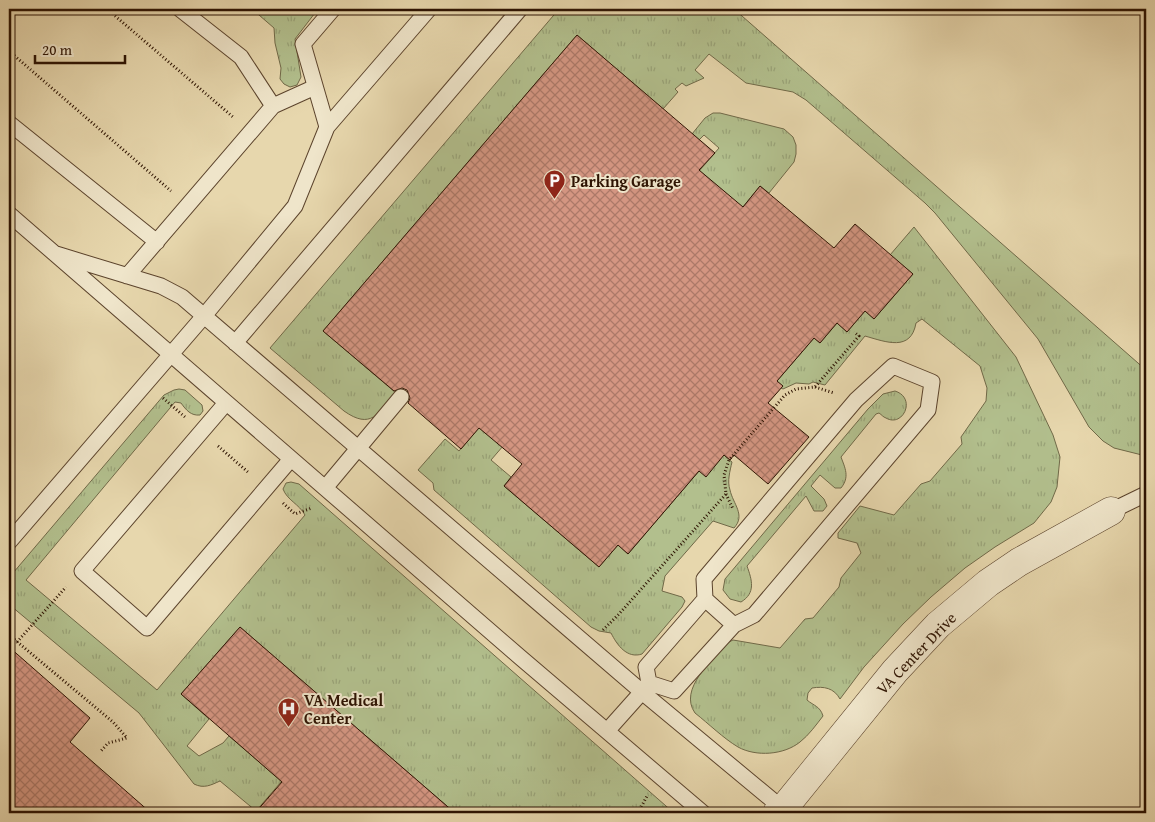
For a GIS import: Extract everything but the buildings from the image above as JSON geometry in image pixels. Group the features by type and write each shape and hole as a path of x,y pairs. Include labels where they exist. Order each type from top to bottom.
{"street":[{"name":"VA Center Drive","path":"784,812 895,670 938,625 988,584 1019,562 1111,512"}],"lane":[{"path":"180,9 241,57 273,106"},
{"path":"327,127 303,44 333,9"},
{"path":"9,542 204,316 295,206 327,127 429,9"},
{"path":"235,343 520,9"},
{"path":"127,276 273,106 315,87"},
{"path":"9,123 157,242"},
{"path":"9,214 703,813"},
{"path":"56,254 161,286 182,297 358,448 646,687 784,812"},
{"path":"607,732 646,687 646,667 705,599 704,579 856,400 893,366 932,382 928,410 754,615 734,625 674,691 646,687"},
{"path":"325,488 401,397"},
{"path":"226,403 82,571 148,628 291,459"},
{"path":"1111,512 1146,494"},
{"path":"705,599 734,625"}],"path":[{"path":"107,9 234,118"},
{"path":"9,52 178,198"},
{"path":"603,630 726,494 724,476 730,460 775,406 785,395 796,389 815,386 858,336 854,332"},
{"path":"17,642 49,604 82,571"},
{"path":"9,635 113,722 126,738 108,743 101,751"}],"green space":[{"path":"252,9 318,9 295,39 301,77 297,85 290,87 280,79 281,68 275,43 274,28"},
{"path":"559,9 734,9 1146,370 1146,456 1114,448 1103,441 1089,427 1038,339 935,213 806,100 793,92 746,83 709,54 695,70 704,78 686,86 682,83 675,89 678,92 663,109 577,35 323,331 396,393 379,413 368,419 353,417 344,411 270,348"},
{"path":"713,113 720,113 784,129 793,137 796,145 794,162 769,193 760,186 743,207 566,373 491,460 511,477 504,486 599,567 618,545 628,554 699,471 724,455 732,462 729,487 738,509 739,519 737,523 734,528 713,521 665,576 662,591 682,597 685,601 642,654 632,655 619,646 611,633 599,631 591,627 434,490 433,483 418,470 445,439 459,451 719,148 704,135 699,140 692,134 705,118"},
{"path":"914,227 1016,357 1053,435 1060,457 1057,487 1051,502 1034,523 965,568 931,597 903,624 864,667 840,699 835,692 828,689 821,687 812,688 808,693 807,700 818,708 823,716 803,739 786,750 778,752 761,753 745,750 727,739 695,713 691,704 691,694 699,675 727,643 733,640 780,648 805,619 813,618 839,587 841,578 861,553 857,543 838,538 838,533 860,506 894,515 921,484 930,481 962,444 961,437 986,401 987,388 980,366 922,319 916,323 909,338 903,341 896,343 865,336 825,385 813,382 809,384 796,383 783,389 777,381 814,338 820,343 837,323 847,332 865,311 874,319 913,274 890,255"},
{"path":"179,389 185,390 202,405 203,411 200,415 191,413 181,403 175,402 26,580 157,690 305,515 283,489 286,483 299,484 674,813 455,813 240,627 181,694 209,719 187,746 199,756 223,743 229,736 272,773 287,775 256,811 220,781 204,786 194,784 139,713 11,606 8,594 9,580 13,573 164,395"},
{"path":"895,391 902,395 905,400 905,411 902,416 892,420 885,418 879,413 876,414 841,457 846,476 841,488 835,488 820,475 811,486 824,499 827,506 823,511 814,511 806,496 747,566 752,586 749,595 741,602 730,599 723,590 725,579 868,409 883,394"}],"place":[{"name":"Parking Garage","path":"555,200"},
{"name":"VA Medical Center","path":"288,728"}]}
